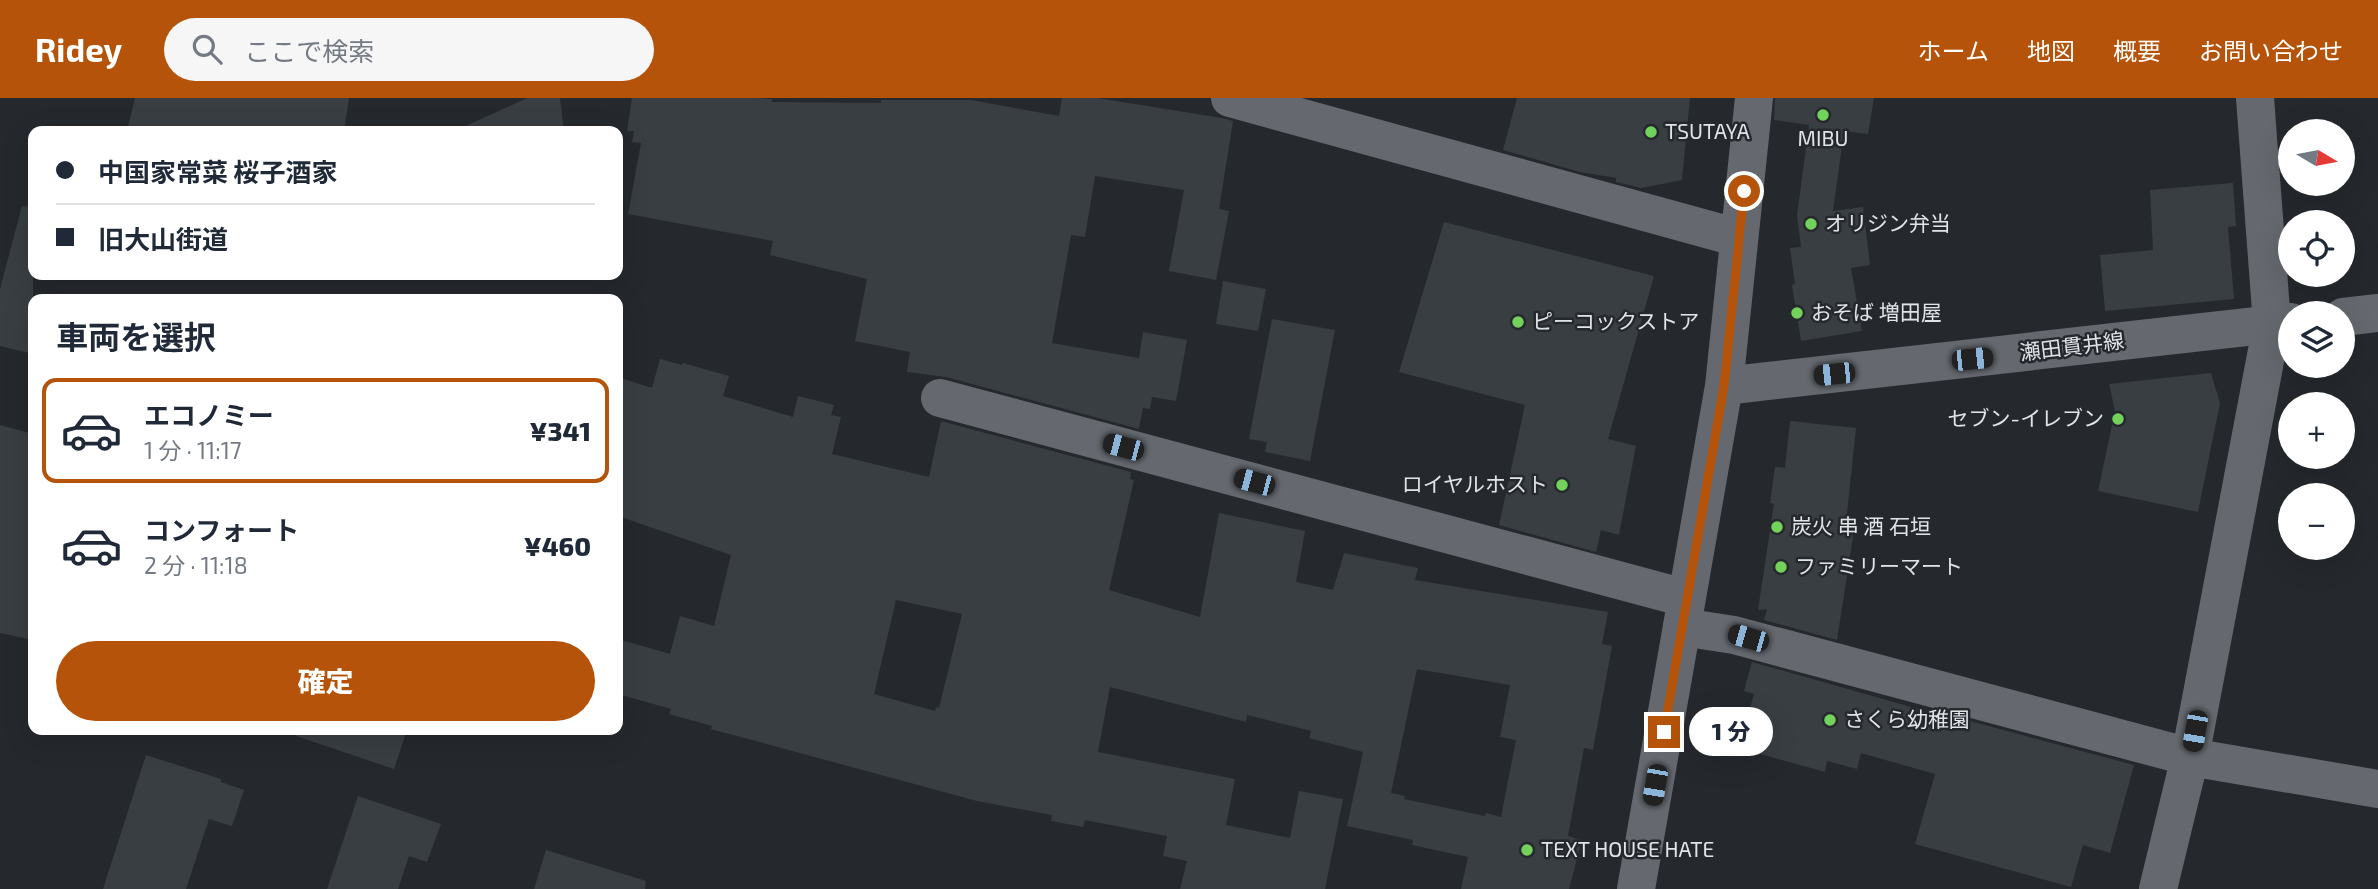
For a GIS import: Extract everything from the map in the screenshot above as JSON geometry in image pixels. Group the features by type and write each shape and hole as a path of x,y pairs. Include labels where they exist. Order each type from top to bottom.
{"street":[{"path":"1230,98 1739,238"},
{"path":"1636,889 1724,386 1754,98"},
{"path":"2255,98 2278,301"},
{"path":"2355,316 2378,313"},
{"name":"瀬田貫井線","path":"1724,386 2278,323"},
{"path":"2158,889 2190,757 2278,337"},
{"path":"940,398 1684,613 1734,635 1939,691 2190,757 2378,789"}],"building":[{"path":"135,98 349,98 345,126 128,126"},
{"path":"527,98 560,98 563,126 466,126"},
{"path":"632,98 755,98 772,99 772,102 881,103 881,100 971,100 1059,116 1062,98 1097,98 1233,121 1219,209 1229,211 1216,280 1169,271 1184,190 1095,176 1085,237 1071,235 1052,343 1139,358 1143,332 1187,340 1176,401 1152,397 1150,409 1143,408 1139,429 946,377 907,372 910,352 855,341 867,279 770,255 773,241 628,214 641,143 632,142 634,131 627,131"},
{"path":"1517,98 1690,98 1682,180 1641,188 1616,182 1616,178 1580,172 1503,150"},
{"path":"1775,98 1874,98 1868,134 1844,131 1833,211 1863,207 1870,265 1851,268 1862,331 1801,341 1792,285 1795,284 1790,248 1801,247 1797,215 1809,125 1774,120"},
{"path":"2233,183 2236,226 2228,227 2234,299 2105,311 2100,255 2153,250 2150,190"},
{"path":"22,206 28,207 28,280 33,280 33,294 28,294 28,353 0,346 0,289"},
{"path":"1444,222 1654,276 1608,439 1636,446 1619,535 1601,530 1596,552 1499,525 1525,405 1399,372"},
{"path":"1223,281 1266,289 1258,331 1216,324"},
{"path":"1272,319 1335,330 1310,461 1265,452 1267,442 1249,439"},
{"path":"660,359 729,376 723,396 793,417 798,396 834,405 831,415 841,417 832,454 929,477 941,421 1131,472 1130,479 1134,480 1109,590 1200,617 1219,513 1305,531 1296,582 1333,590 1344,553 1418,568 1415,580 1608,612 1602,644 1612,646 1593,750 1584,748 1568,836 1582,840 1569,889 1461,889 1468,857 1412,845 1413,840 1347,826 1363,752 1309,738 1311,731 1247,715 1246,722 1110,687 1098,752 1235,779 1226,825 1290,838 1299,791 1343,799 1325,889 1180,889 1187,861 1163,856 1167,836 1085,820 1083,827 1051,821 1052,815 977,801 711,729 712,726 669,714 671,709 623,695 623,640 670,654 680,616 714,626 731,555 623,518 623,379 652,388","holes":["896,600 962,614 939,708 936,707 935,711 874,694","1417,669 1510,685 1500,737 1516,740 1501,817 1404,799 1405,796 1391,793"]},
{"path":"2211,373 2220,403 2198,512 2098,491 2115,411 2109,384"},
{"path":"1790,421 1856,428 1846,523 1855,524 1837,640 1764,620 1767,609 1758,610 1774,504 1770,503 1775,467 1785,468"},
{"path":"0,425 28,433 28,639 0,633"},
{"path":"1752,662 1950,718 1951,716 2134,765 2110,853 2083,845 2071,887 1915,844 1935,774 1861,753 1857,769 1827,761 1825,772 1739,748 1754,694 1744,691"},
{"path":"296,735 405,735 394,769"},
{"path":"146,755 221,779 221,782 244,790 232,826 209,819 186,889 103,889"},
{"path":"358,796 441,824 427,862 409,856 398,889 327,889"},
{"path":"546,850 646,881 645,889 534,889"}],"place":[{"name":"MIBU","path":"1823,115"},
{"name":"TSUTAYA","path":"1651,132"},
{"name":"オリジン弁当","path":"1811,224"},
{"name":"おそば 増田屋","path":"1797,313"},
{"name":"ピーコックストア","path":"1518,322"},
{"name":"セブン-イレブン","path":"2118,419"},
{"name":"ロイヤルホスト","path":"1562,485"},
{"name":"炭火 串 酒 石垣","path":"1777,527"},
{"name":"ファミリーマート","path":"1781,567"},
{"name":"さくら幼稚園","path":"1830,720"},
{"name":"TEXT HOUSE HATE","path":"1527,850"}],"route":[{"path":"1664,732 1685,598 1724,386 1744,191"}]}
